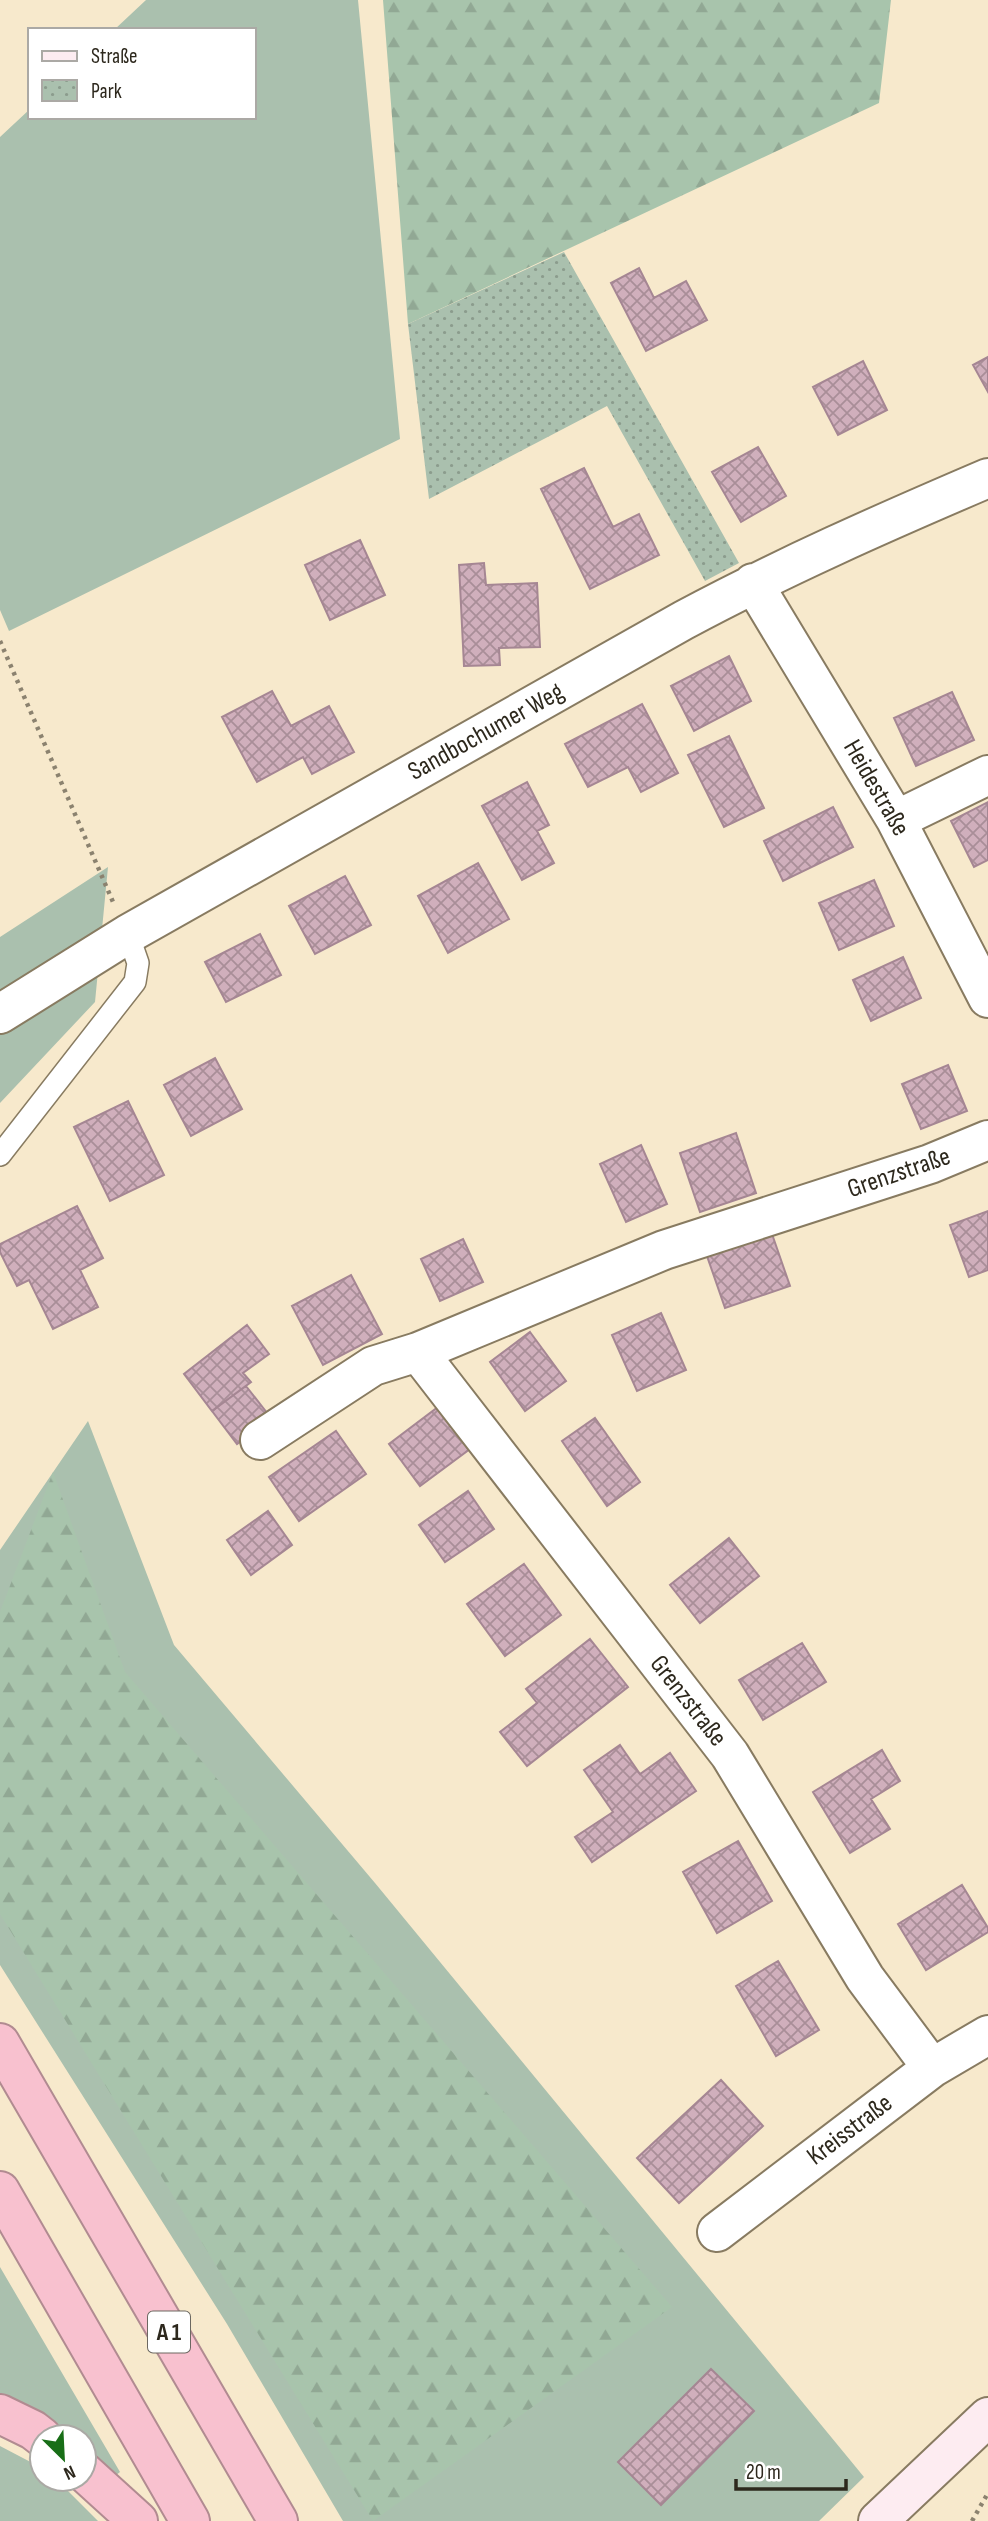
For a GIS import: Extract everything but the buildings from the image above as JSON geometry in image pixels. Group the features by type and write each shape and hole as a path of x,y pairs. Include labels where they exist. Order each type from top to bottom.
{"highway":[{"name":"A 1","path":"0,2043 278,2521"},
{"path":"0,2191 190,2521"},
{"path":"0,2414 28,2428"},
{"path":"98,2485 138,2521"}],"main road":[{"path":"878,2521 988,2417"}],"street":[{"name":"Sandbochumer Weg","path":"0,1014 128,934 753,583 854,535 988,478"},
{"name":"Heidestraße","path":"753,583 896,820 988,998"},
{"path":"896,820 988,775"},
{"name":"Grenzstraße","path":"260,1440 373,1366 418,1353 664,1250 930,1164 988,1140"},
{"name":"Grenzstraße","path":"418,1353 730,1755 865,1978 932,2068"},
{"name":"Kreisstraße","path":"717,2232 932,2068 988,2035"}],"lane":[{"path":"0,1155 135,982 138,963 128,934"}],"path":[{"path":"0,641 128,934"},
{"path":"972,2521 988,2493"}],"green space":[{"path":"146,0 358,0 400,439 9,631 0,610 0,137 28,111 28,119 256,119 256,28 116,28"},
{"path":"383,0 891,0 879,103 408,324"},
{"path":"564,252 739,563 705,581 607,406 429,499 408,324"},
{"path":"108,867 95,1002 0,1103 0,937"},
{"path":"88,1421 174,1645 375,1883 864,2477 819,2521 343,2521 227,2324 0,1965 0,1550"},
{"path":"53,1472 125,1672 672,2307 373,2521 0,1914 0,1612"},
{"path":"0,2267 91,2423 49,2423 0,2399"},
{"path":"98,2434 120,2472 115,2476 98,2462"},
{"path":"0,2446 28,2461 28,2493 70,2493 98,2521 0,2521"}]}
